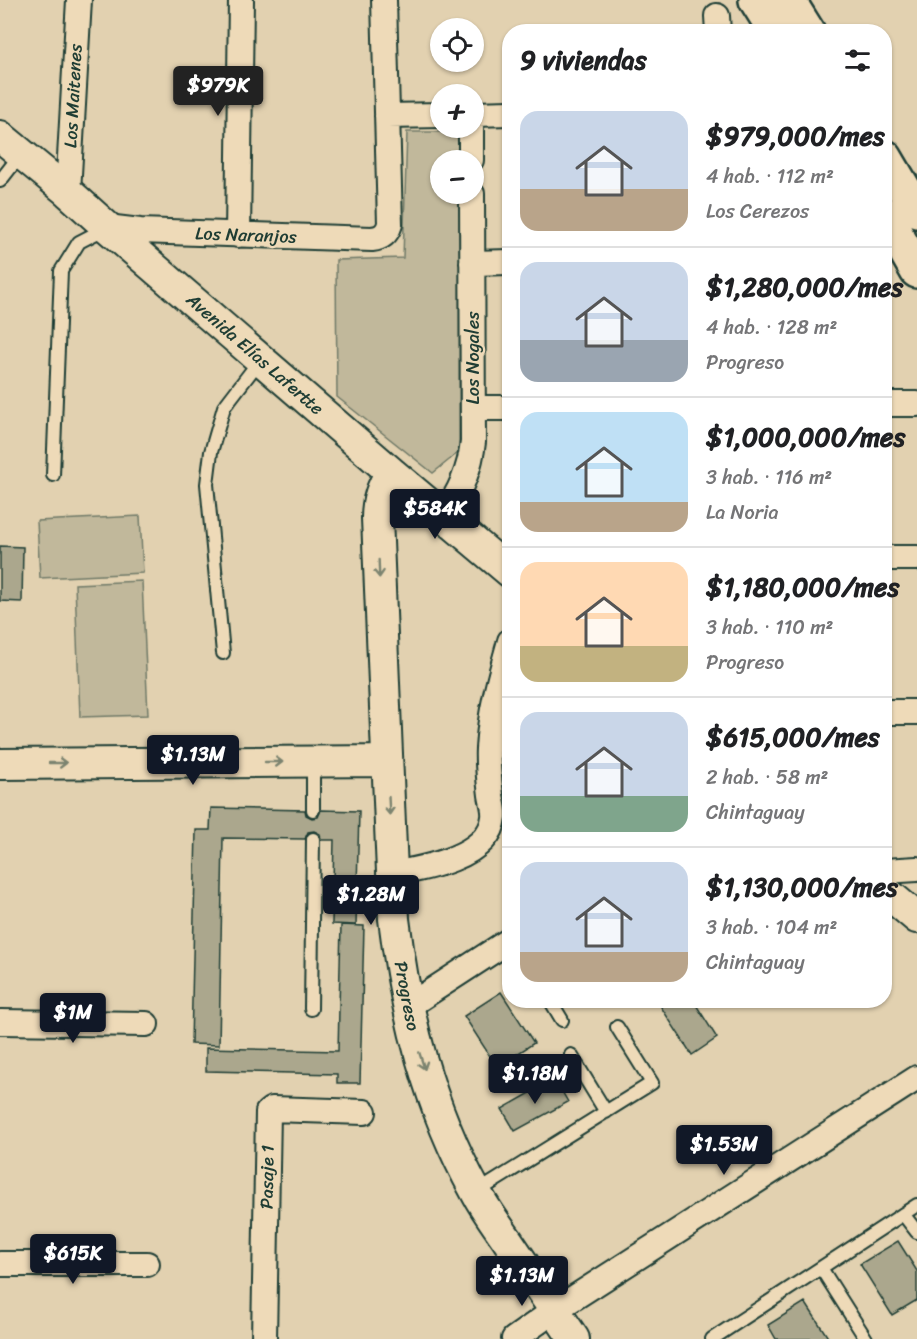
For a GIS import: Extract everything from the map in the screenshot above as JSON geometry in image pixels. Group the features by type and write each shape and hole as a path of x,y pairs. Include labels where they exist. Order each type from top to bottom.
{"highway":[{"path":"756,0 771,24"},
{"path":"788,0 803,24"},
{"path":"892,169 917,211"},
{"path":"892,227 917,271"}],"street":[{"name":"Los Maitenes","path":"68,192 79,0"},
{"path":"238,235 241,0"},
{"path":"384,0 387,116 430,115"},
{"path":"484,114 502,113"},
{"name":"Los Naranjos","path":"107,228 372,240 379,238 385,234 390,224 387,116"},
{"name":"Avenida Elías Lafertte","path":"10,145 68,192 391,472 502,564"},
{"name":"Los Nogales","path":"442,515 452,503 467,474 473,442 472,204"},
{"path":"472,263 502,262"},
{"path":"892,404 917,404"},
{"path":"473,408 502,408"},
{"name":"Progreso","path":"391,472 380,492 376,518 395,930 407,1007 419,1055 435,1102 476,1193 574,1339"},
{"path":"892,558 917,558"},
{"path":"392,874 421,869 452,859 482,841 492,828 494,810 487,768 489,733 502,670"},
{"path":"892,712 917,712"},
{"path":"0,764 387,761"},
{"path":"892,871 917,869"},
{"path":"892,897 917,918"},
{"path":"407,1007 502,945"},
{"path":"0,1022 146,1024"},
{"path":"513,1339 917,1078"},
{"name":"Pasaje 1","path":"264,1339 268,1112 272,1109 364,1112"},
{"path":"0,1264 147,1264"}],"lane":[{"path":"0,181 10,145"},
{"path":"53,475 61,271 79,242 107,228"},
{"path":"223,653 207,484 211,452 224,407 261,360"},
{"path":"313,762 313,810"},
{"path":"310,1009 313,839"},
{"path":"555,1008 562,1020"},
{"path":"476,1193 652,1083 617,1027"},
{"path":"570,1055 606,1112"},
{"path":"712,1339 730,1334 821,1268 917,1205"},
{"path":"903,1214 917,1232"},
{"path":"821,1268 866,1339"}],"shaded area":[{"path":"407,132 430,132 430,138 460,138 460,150 430,150 430,204 460,204 459,452 433,473 337,397 336,260 403,258"},
{"path":"140,516 143,573 40,578 37,521"},
{"path":"142,581 148,715 80,717 75,584"}],"building":[{"path":"0,546 23,547 22,602 0,601"},
{"path":"211,808 305,810 306,815 312,818 318,817 321,810 359,811 356,925 332,924 334,840 321,840 320,834 314,831 308,832 305,839 223,838 219,1045 191,1044 196,830 210,830"},
{"path":"341,925 364,926 360,1083 337,1083 337,1074 206,1071 206,1048 338,1051"},
{"path":"501,992 502,1008 511,1008 534,1043 497,1067 464,1016"},
{"path":"662,1008 698,1008 717,1038 692,1055"},
{"path":"555,1079 568,1102 515,1131 502,1109"},
{"path":"898,1241 917,1271 917,1300 892,1315 860,1264"},
{"path":"805,1302 829,1339 776,1339 768,1325"}]}
